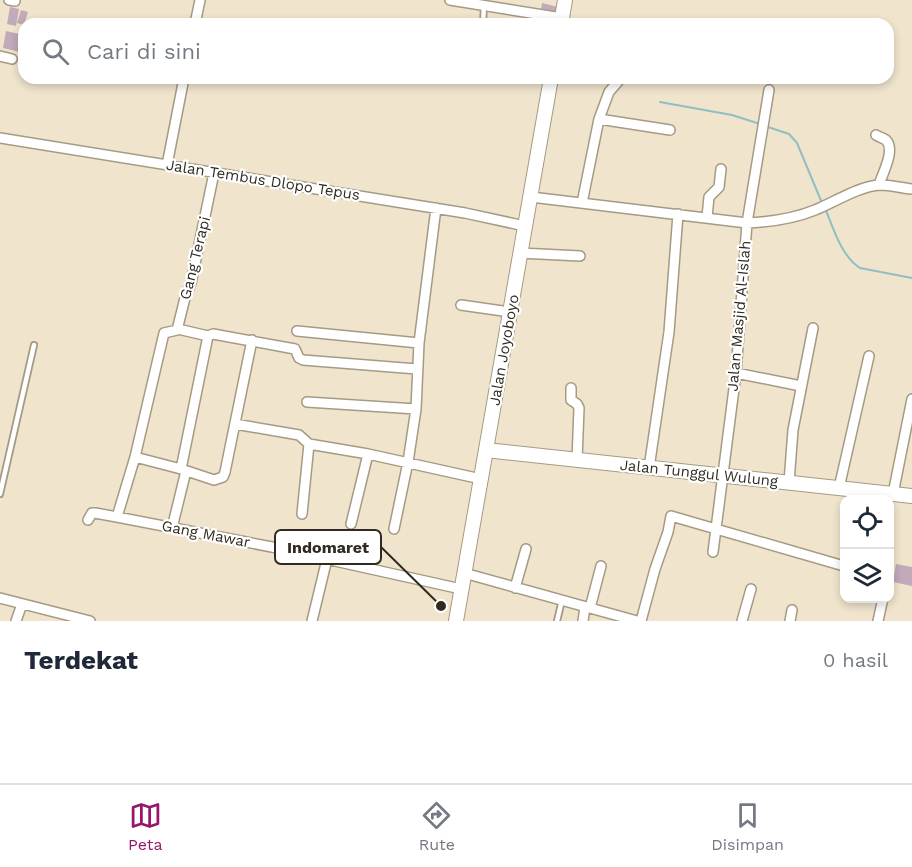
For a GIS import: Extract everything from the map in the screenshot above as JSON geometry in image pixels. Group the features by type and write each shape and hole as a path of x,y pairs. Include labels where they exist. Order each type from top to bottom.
{"main road":[{"path":"562,18 565,0"},
{"name":"Jalan Joyoboyo","path":"456,621 550,84"},
{"name":"Jalan Tunggul Wulung","path":"486,450 789,482 879,495"},
{"name":"Jalan Tunggul Wulung","path":"894,496 912,496"}],"street":[{"path":"196,18 200,0"},
{"path":"450,0 547,18"},
{"path":"0,56 12,58"},
{"path":"167,165 183,84"},
{"path":"582,203 598,119 609,92 616,84"},
{"path":"769,90 747,223 767,222 816,210 828,203 879,185 912,189"},
{"path":"598,119 670,130"},
{"path":"876,135 886,141 889,147 889,155 879,185"},
{"name":"Jalan Tembus Dlopo Tepus","path":"0,138 436,208 525,226"},
{"path":"707,217 710,197 719,187 721,169"},
{"name":"Gang Terapi","path":"178,329 191,283 214,173"},
{"name":"Jalan Masjid Al-Islah","path":"531,197 747,223 736,374 713,552"},
{"path":"394,530 416,409 419,343 436,208"},
{"path":"649,468 669,332 678,214"},
{"path":"520,253 580,256"},
{"path":"461,305 510,312"},
{"path":"789,482 794,430 813,328"},
{"path":"117,517 135,458 166,331 178,329 208,336 213,334 252,340 294,349 303,360 417,369"},
{"path":"297,331 419,343"},
{"path":"172,528 208,336"},
{"path":"135,458 214,480 223,477 252,340"},
{"path":"840,488 869,356"},
{"path":"736,374 801,386"},
{"path":"571,388 571,400 579,408 577,460"},
{"path":"885,495 912,399"},
{"path":"307,402 416,409"},
{"path":"236,424 299,435 309,444 408,462 481,479"},
{"path":"302,514 309,444"},
{"path":"351,524 368,454"},
{"path":"464,573 588,607 626,620 639,621 671,516 840,565"},
{"name":"Gang Mawar","path":"90,517 117,517 327,559 461,589"},
{"path":"515,588 526,549"},
{"path":"312,621 327,559"},
{"path":"583,621 601,566"},
{"path":"742,621 752,589"},
{"path":"0,598 89,621"},
{"path":"878,621 882,603"},
{"path":"16,621 22,604"},
{"path":"790,621 792,610"}],"lane":[{"path":"483,18 484,5"},
{"path":"0,494 34,345"},
{"path":"557,621 562,600"}],"building":[{"path":"542,3 558,7 556,14 541,10"},
{"path":"10,7 19,9 16,26 7,24"},
{"path":"21,10 28,12 26,18 19,18"},
{"path":"6,31 18,34 18,52 3,48"},
{"path":"896,564 912,567 912,586 894,582"}],"waterway":[{"path":"660,102 732,115 760,124"},
{"path":"765,126 789,134 797,143 822,203"},
{"path":"825,208 838,241 853,263 860,268 912,278"}],"place":[{"name":"Indomaret","path":"441,606"}]}
